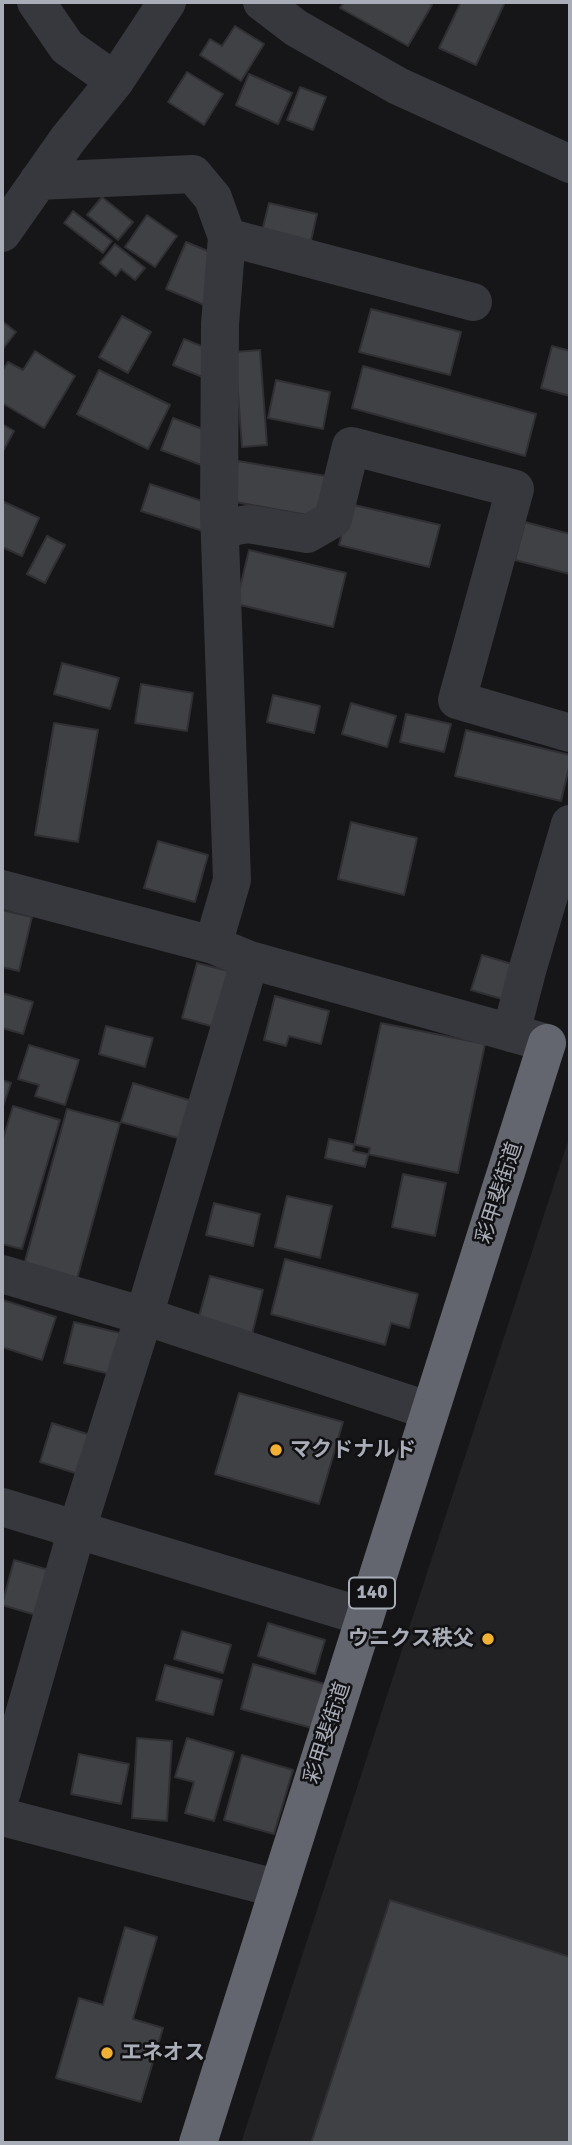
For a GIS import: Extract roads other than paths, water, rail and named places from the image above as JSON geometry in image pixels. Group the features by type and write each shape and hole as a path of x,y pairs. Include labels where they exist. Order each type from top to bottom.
{"highway":[{"name":"彩甲斐街道","path":"198,2143 543,1047"}],"street":[{"path":"36,2 67,47 116,80"},
{"path":"2,233 68,139 116,80 167,2"},
{"path":"262,2 296,27 398,86 570,164"},
{"path":"38,181 192,174 213,198 227,237 220,324 220,530 232,880 213,945"},
{"path":"227,237 472,302"},
{"path":"220,530 248,524 307,534 333,519 351,446 515,489 457,700 570,733"},
{"path":"2,889 213,945 250,960 543,1047 527,971 570,824"},
{"path":"2,1792 77,1529 144,1316 250,960"},
{"path":"2,1274 144,1316 430,1411"},
{"path":"2,1507 365,1617"},
{"path":"2,1817 279,1889"}],"place":[{"name":"マクドナルド","path":"276,1450"},
{"name":"ウニクス秩父","path":"488,1639"},
{"name":"エネオス","path":"107,2053"}]}
